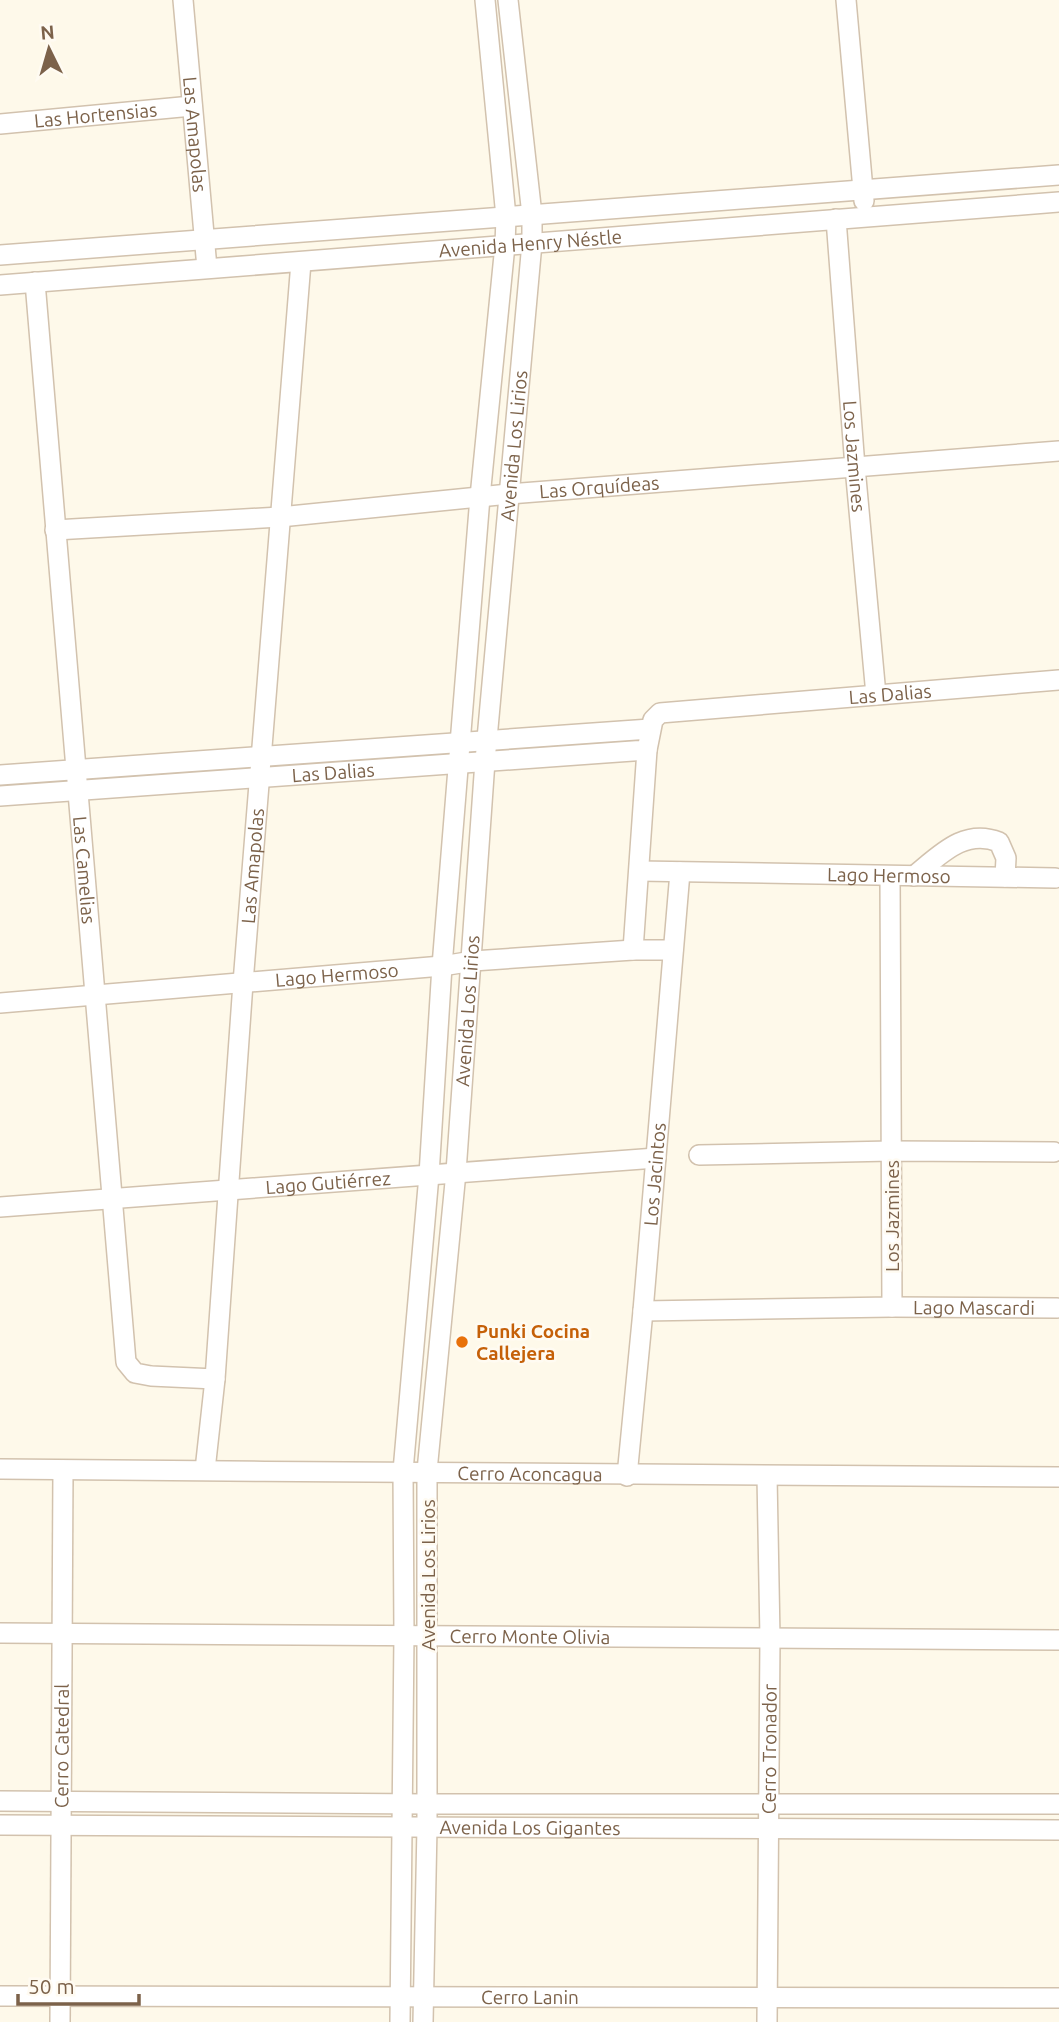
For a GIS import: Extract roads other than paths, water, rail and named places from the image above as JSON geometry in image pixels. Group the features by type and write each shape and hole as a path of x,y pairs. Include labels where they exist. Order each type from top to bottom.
{"street":[{"name":"Las Amapolas","path":"183,0 207,268"},
{"name":"Avenida Los Lirios","path":"400,2022 404,1635 402,1471 429,1174 442,966 480,497 505,245 506,217 485,0"},
{"name":"Avenida Los Lirios","path":"423,2022 427,1827 428,1471 473,961 485,761 532,243 532,215 508,0"},
{"path":"846,0 865,217"},
{"name":"Las Hortensias","path":"0,124 192,106"},
{"name":"Avenida Henry Néstle","path":"0,255 1059,175"},
{"name":"Avenida Henry Néstle","path":"0,285 1059,202"},
{"name":"Los Jazmines","path":"836,219 876,695"},
{"name":"Las Amapolas","path":"205,1470 215,1379 243,983 301,262"},
{"name":"Las Camelias","path":"35,282 126,1362 135,1373 215,1379"},
{"name":"Las Orquídeas","path":"55,530 280,517 509,494 1059,452"},
{"name":"Las Dalias","path":"0,775 650,729 653,720 660,713 1059,680"},
{"path":"633,950 650,729"},
{"name":"Las Dalias","path":"0,796 647,751"},
{"path":"914,876 948,849 967,838 985,837 999,842 1006,858 1005,877"},
{"name":"Lago Hermoso","path":"639,871 1055,878"},
{"name":"Los Jacintos","path":"627,1476 680,872"},
{"name":"Los Jazmines","path":"890,876 892,1307"},
{"name":"Lago Hermoso","path":"0,1003 442,966 473,961 633,950 673,950"},
{"path":"699,1156 891,1151 1057,1153"},
{"name":"Lago Gutiérrez","path":"0,1208 656,1158"},
{"path":"643,1311 892,1307"},
{"name":"Lago Mascardi","path":"892,1307 1057,1308"},
{"name":"Cerro Aconcagua","path":"0,1469 428,1471 627,1476 1059,1477"},
{"name":"Cerro Catedral","path":"60,2022 64,1469"},
{"name":"Cerro Tronador","path":"767,1476 770,1638 767,2022"},
{"name":"Cerro Monte Olivia","path":"0,1633 1059,1640"},
{"name":"Avenida Los Gigantes","path":"0,1801 1059,1804"},
{"name":"Avenida Los Gigantes","path":"0,1825 1059,1830"},
{"name":"Cerro Lanin","path":"0,1996 1059,1998"}],"place":[{"name":"Punki Cocina Callejera","path":"462,1342"}]}
